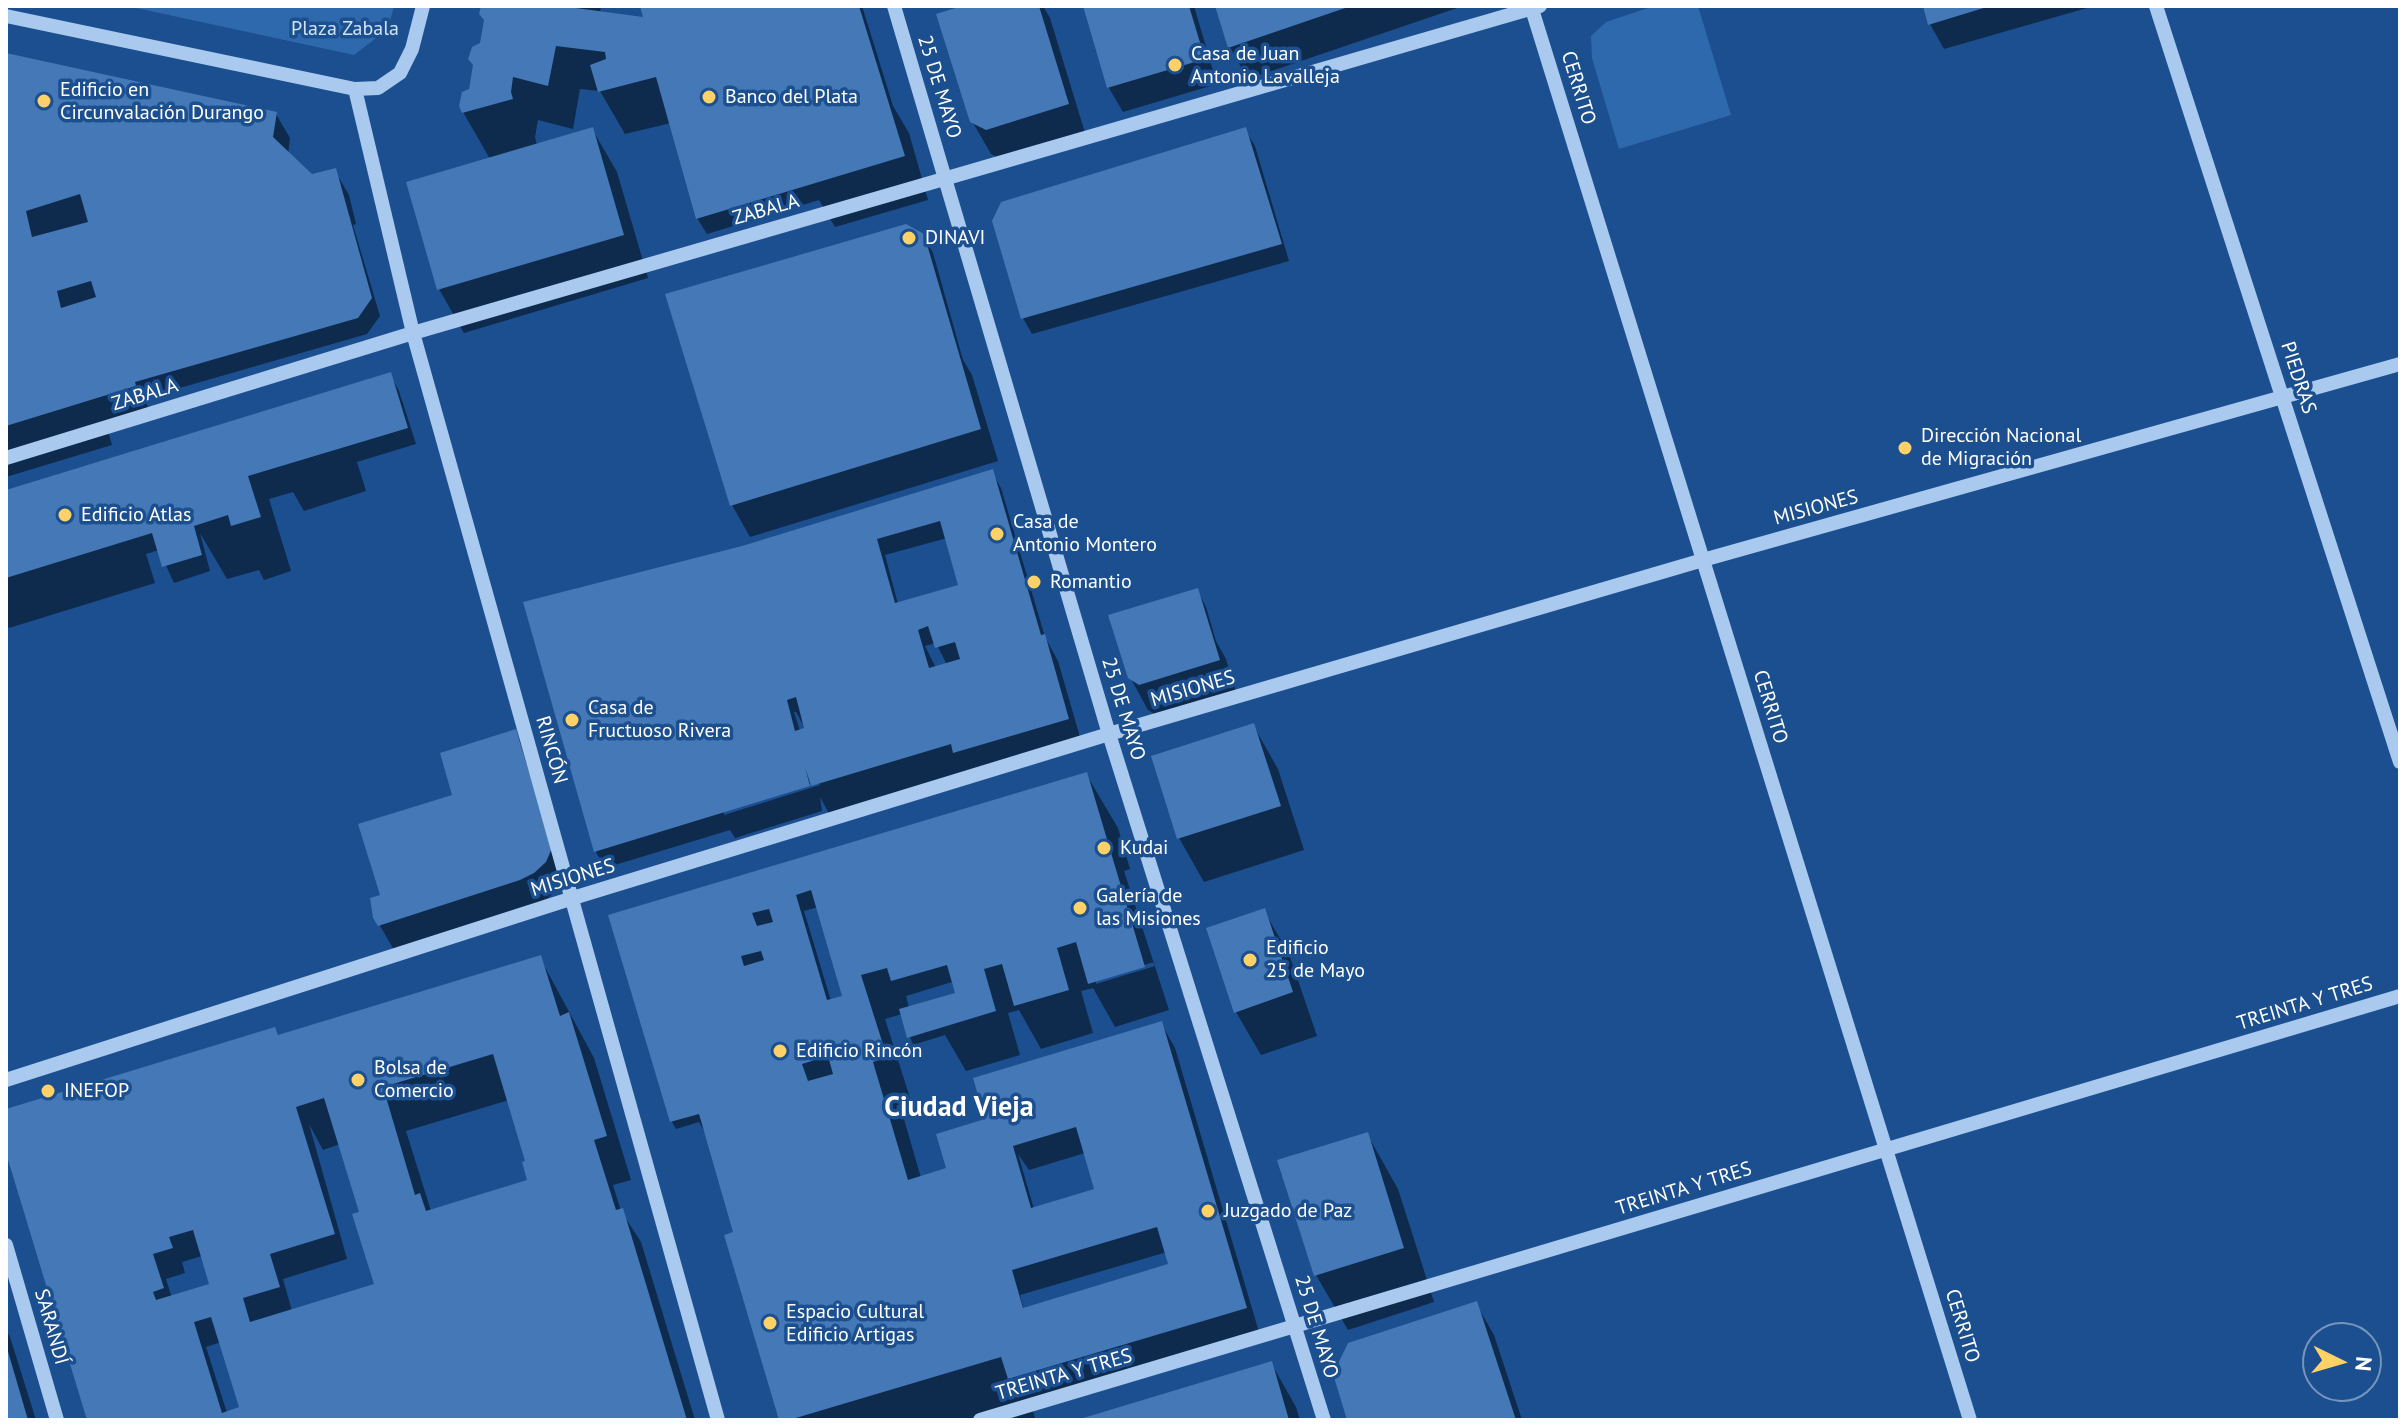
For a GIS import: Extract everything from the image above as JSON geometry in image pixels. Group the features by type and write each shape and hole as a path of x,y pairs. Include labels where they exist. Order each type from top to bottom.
{"street":[{"path":"6,16 355,89 378,88 400,73 412,49 423,6"},
{"name":"25 DE MAYO","path":"894,6 1109,734 1324,1420"},
{"name":"PIEDRAS","path":"2156,6 2400,762"},
{"name":"ZABALA","path":"6,458 413,333 1535,7"},
{"name":"CERRITO","path":"1535,7 1970,1420"},
{"name":"RINCÓN","path":"355,89 413,333 718,1420"},
{"name":"MISIONES","path":"6,1080 573,898 1109,734 1703,560 2400,364"},
{"name":"TREINTA Y TRES","path":"980,1420 2400,996"},
{"name":"SARANDÍ","path":"6,1245 57,1420"}],"green space":[{"name":"Plaza Zabala","path":"127,6 394,6 388,29 354,55"},
{"path":"1654,6 1698,6 1731,115 1619,149 1592,58 1591,36 1606,22"}],"building":[{"path":"481,6 561,6 643,17 640,6 859,6 905,156 696,219 656,77 598,92 590,65 606,59 605,52 556,46 548,86 513,77 513,99 462,113 459,106 462,92 469,89 473,65 468,59 472,47 480,43 484,20 479,14"},
{"path":"962,6 1039,6 1069,104 986,130 970,122 936,14"},
{"path":"1083,6 1189,6 1205,59 1107,88"},
{"path":"1215,6 1351,6 1228,48"},
{"path":"1923,6 1987,6 1987,7 1928,25"},
{"path":"6,53 277,112 273,137 312,174 336,168 372,298 358,318 135,382 136,386 6,426","holes":["80,194 88,222 32,237 26,211","91,281 96,297 61,308 57,291"]},
{"path":"593,127 624,235 437,290 406,182"},
{"path":"1246,127 1282,244 1021,319 992,221 1001,202"},
{"path":"906,224 924,234 981,429 730,506 665,294"},
{"path":"391,372 408,428 248,476 261,517 231,526 228,515 194,526 202,555 162,567 152,533 6,578 6,490"},
{"path":"993,469 1069,719 953,753 951,744 811,786 805,767 810,786 594,852 523,602 742,546","holes":["940,521 958,585 895,603 877,539","928,626 935,648 955,642 960,659 929,668 918,630","796,697 804,728 795,731 787,700"]},
{"path":"1198,588 1220,660 1139,685 1128,678 1108,615"},
{"path":"1254,723 1281,806 1177,839 1151,756"},
{"path":"516,729 552,848 546,862 520,880 378,926 373,918 370,898 380,895 358,824 452,795 440,753"},
{"path":"1087,772 1145,967 1088,984 1076,942 1057,948 1069,990 1014,1006 1002,964 984,969 996,1011 907,1038 899,1009 955,993 947,965 891,981 887,968 861,975 887,1057 873,1062 908,1180 946,1168 936,1134 985,1119 973,1078 1162,1021 1247,1308 1008,1379 1001,1357 789,1420 779,1420 724,1235 733,1232 699,1114 670,1122 608,915","holes":["811,890 842,996 827,1000 796,895","769,909 773,922 757,926 752,913","761,951 764,960 744,966 741,956","828,1056 833,1074 808,1081 802,1064","1076,1127 1094,1189 1031,1208 1013,1146","1157,1227 1168,1264 1023,1308 1012,1270"]},
{"name":"Edificio 25 de Mayo","path":"1265,908 1293,992 1234,1013 1206,928"},
{"path":"541,955 560,1016 569,1012 607,1136 594,1140 616,1210 623,1208 687,1420 87,1420 6,1153 6,1109 275,1027 278,1035","holes":["493,1054 525,1161 522,1162 527,1180 426,1211 420,1193 415,1195 383,1087","324,1098 359,1212 352,1214 374,1284 250,1322 243,1298 280,1287 270,1254 335,1234 296,1107","193,1230 209,1284 156,1300 153,1292 164,1288 153,1254 173,1248 169,1237","211,1317 239,1407 222,1413 194,1322"]},
{"path":"1368,1132 1404,1248 1314,1276 1277,1160"},
{"path":"1477,1301 1516,1420 1347,1420 1333,1374 1348,1343"},
{"path":"7,1348 28,1420 6,1420"},
{"path":"1272,1361 1289,1420 1080,1420 1080,1419"}],"place":[{"name":"Casa de Juan Antonio Lavalleja","path":"1175,65"},
{"name":"Banco del Plata","path":"709,97"},
{"name":"Edificio en Circunvalación Durango","path":"44,101"},
{"name":"DINAVI","path":"909,238"},
{"name":"Dirección Nacional de Migración","path":"1905,448"},
{"name":"Edificio Atlas","path":"65,515"},
{"name":"Casa de Antonio Montero","path":"997,534"},
{"name":"Romantio","path":"1034,582"},
{"name":"Casa de Fructuoso Rivera","path":"572,720"},
{"name":"Kudai","path":"1104,848"},
{"name":"Galería de las Misiones","path":"1080,908"},
{"name":"Edificio 25 de Mayo","path":"1250,960"},
{"name":"Edificio Rincón","path":"780,1051"},
{"name":"Bolsa de Comercio","path":"358,1080"},
{"name":"INEFOP","path":"48,1091"},
{"name":"Juzgado de Paz","path":"1208,1211"},
{"name":"Espacio Cultural Edificio Artigas","path":"770,1323"}],"district":[{"name":"Ciudad Vieja","path":"959,1108"}]}
